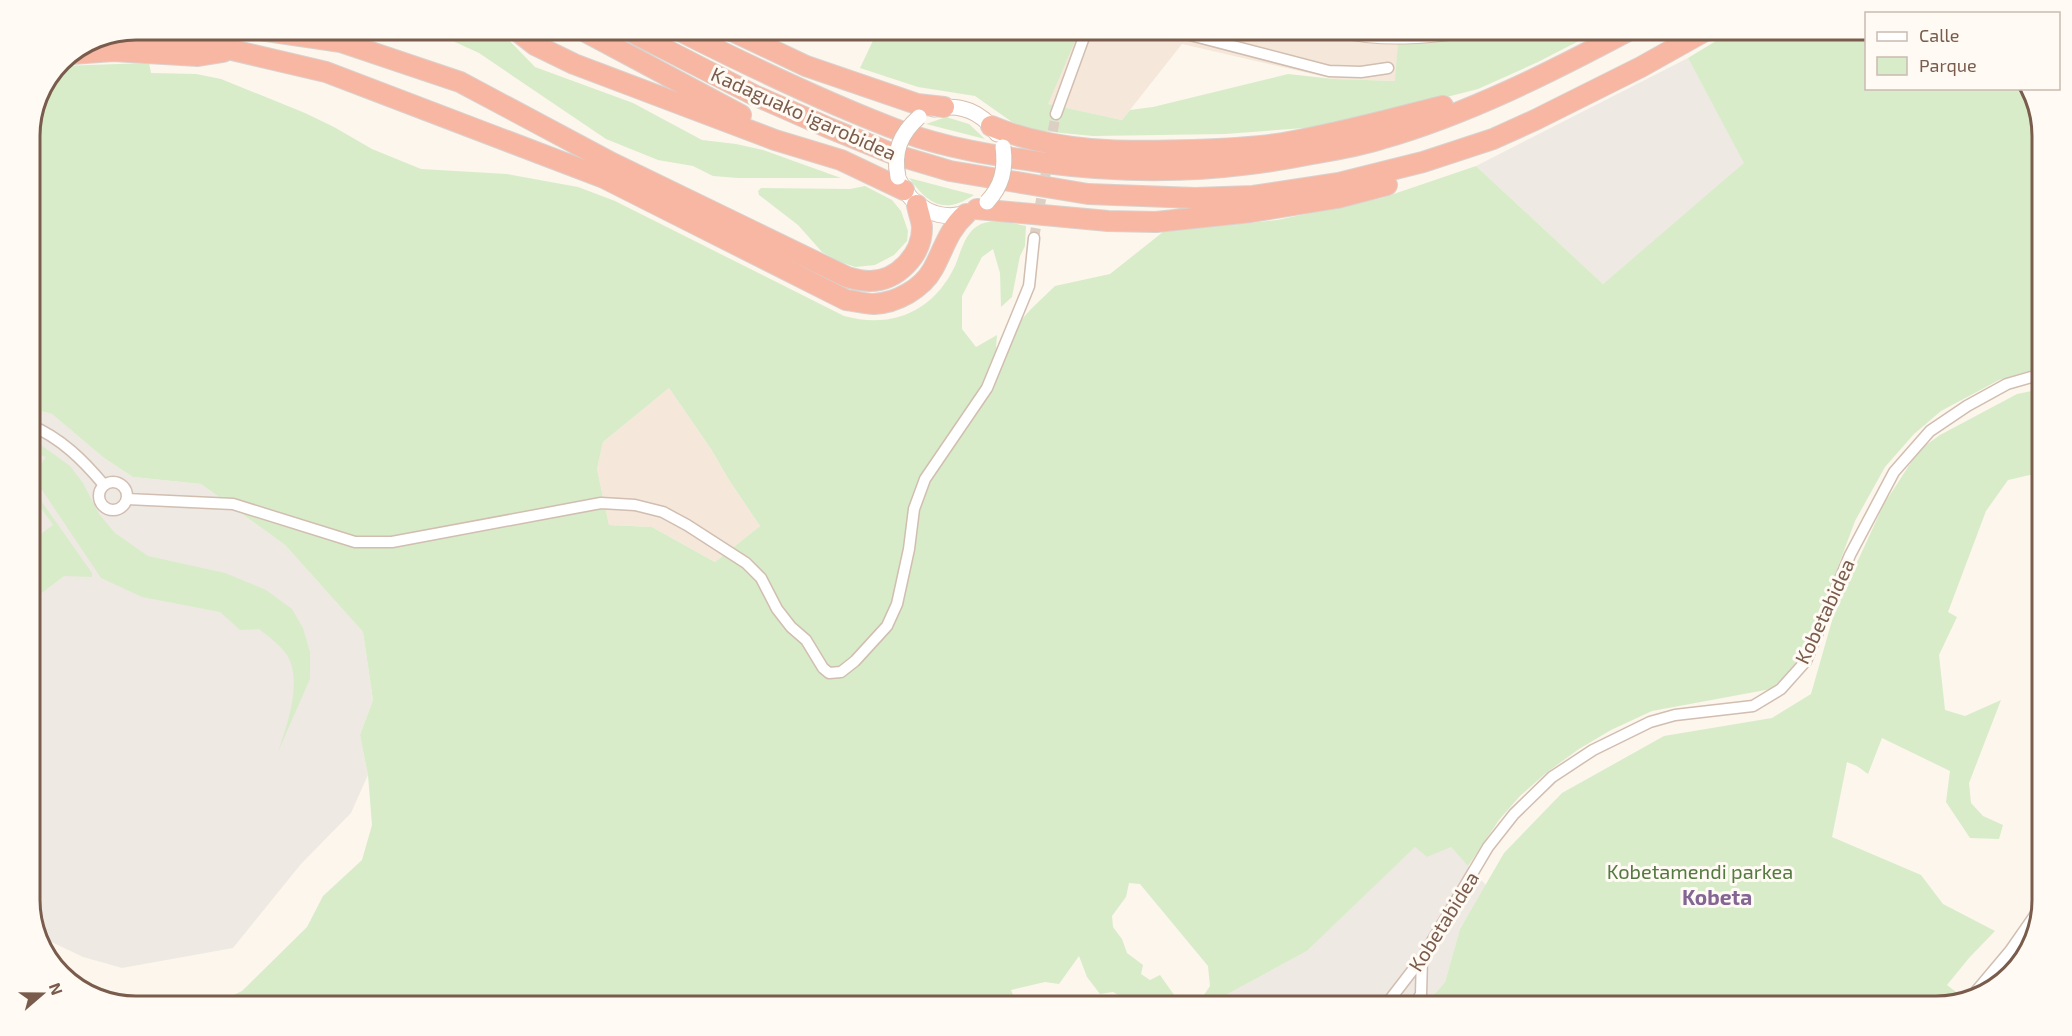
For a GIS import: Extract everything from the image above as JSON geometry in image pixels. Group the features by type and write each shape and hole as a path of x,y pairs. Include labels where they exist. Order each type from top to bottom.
{"highway":[{"path":"173,40 198,42 326,72 604,178 846,300 874,304 896,300 916,288 932,272 955,224 976,208 1108,221 1156,222 1251,212 1376,189 1424,174 1459,150"},
{"path":"328,40 341,42 460,82 612,163 847,278 872,281 891,276 906,266 916,252 922,228 917,205"},
{"path":"529,40 574,64 775,140 841,160 901,184"},
{"path":"600,40 800,146"},
{"name":"Kadaguako igarobidea","path":"647,40 754,95 829,128 893,154 950,171 1088,195 1196,198 1253,196 1365,178 1459,150 1493,139 1535,120 1689,40"},
{"name":"Kadaguako igarobidea","path":"699,40 814,95 905,132 1004,156 1110,170 1199,170 1289,159 1380,140 1441,119 1481,102 1557,69 1611,40"},
{"path":"751,40 806,66 917,104 944,107"},
{"path":"776,40 843,70 861,84"},
{"path":"88,53 113,51 198,56 235,50"},
{"path":"992,126 1019,138 1068,146 1143,151 1215,149 1282,144 1448,105 1481,102"}],"street":[{"path":"1056,114 1083,40"},
{"path":"1210,40 1329,71 1361,72 1388,68"},
{"path":"944,107 957,107 970,111 982,117 992,126 1003,147 1005,159 1002,177 995,193 976,208 945,216 935,214 917,205 901,184 896,164 899,144 909,126 918,117 930,111 944,107"},
{"path":"127,499 233,504 355,542 392,542 601,503 635,505 663,512 746,563 761,578 777,609 791,627 806,640 823,668 829,674 841,672 855,661 887,626 897,604 909,549 914,509 925,479 987,388 1029,286 1034,238"},
{"name":"Kobetabidea","path":"1392,996 1422,958 1488,847 1515,814 1552,777 1593,750 1650,722 1675,715 1753,706 1781,689 1806,661 1850,555 1894,472 1930,431 1967,406 2007,384 2031,377"},
{"path":"41,431 64,445 85,462 104,485"},
{"path":"113,482 122,486 127,494 124,506 117,510 109,510 101,505 98,497 104,485 113,482"},
{"path":"1984,982 2028,925"},
{"path":"1420,996 1422,958"}],"shaded area":[{"path":"1060,40 1423,40 1398,41 1396,81 1334,79 1182,44 1122,120 1047,104"},
{"path":"1688,58 1745,163 1603,284 1476,166"},
{"path":"669,388 760,526 715,562 652,527 609,525 597,469 603,442"},
{"path":"41,411 52,414 104,458 133,477 201,484 285,545 363,632 373,700 360,735 368,775 351,813 301,864 233,948 122,968 83,957 50,941 42,919 41,906"},
{"path":"1415,846 1451,847 1486,885 1460,929 1445,982 1433,996 1225,996 1307,951"}],"green space":[{"path":"451,40 509,40 535,67 633,103 702,140 763,150 841,178 713,176 693,166 658,160 606,139 479,53"},
{"path":"873,40 1075,40 1048,104 1122,120 1130,110 1153,107 1288,74 1334,79 1395,81 1398,41 1581,40 1478,89 1317,127 1225,134 1093,136 1031,130 1012,122 975,96 918,87 860,68"},
{"path":"1718,40 1865,40 1865,90 2019,90 2030,117 2031,130 2031,370 1999,380 1941,411 1914,434 1885,467 1855,521 1835,575 1794,669 1771,689 1652,711 1611,730 1579,749 1520,796 1499,820 1468,866 1451,847 1427,857 1415,847 1307,951 1225,996 1203,996 1210,986 1208,966 1140,884 1129,883 1126,897 1112,916 1113,927 1122,939 1127,953 1143,965 1141,974 1150,980 1160,975 1175,996 1120,996 1113,992 1100,994 1087,977 1079,956 1059,984 1045,982 1011,990 1013,996 232,996 242,991 307,927 323,896 362,860 372,825 368,775 360,735 373,700 363,632 285,545 201,484 133,477 104,458 52,414 41,411 41,130 50,94 72,66 149,63 151,73 196,74 221,79 305,113 372,149 421,169 507,174 578,187 615,201 844,316 878,320 909,313 935,295 946,282 967,237 976,227 986,222 998,221 1026,226 1025,246 1020,256 1012,297 1001,307 1000,273 993,249 982,257 962,296 962,329 976,347 997,335 996,348 1055,286 1110,274 1163,232 1277,220 1382,198 1476,166 1603,284 1744,163 1688,58","holes":["669,388 760,526 715,562 652,527 609,525 597,469 603,442"]},
{"path":"946,117 969,124 985,139 926,124"},
{"path":"909,178 974,195 954,204 937,204 923,194"},
{"path":"865,186 892,200 901,211 908,231 907,241 894,255 875,265 855,267 822,252 798,225 759,195 758,191 761,188 850,189"},
{"name":"Kobetamendi parkea","path":"2031,391 2031,474 2008,480 1986,511 1948,612 1957,617 1939,655 1945,710 1965,716 2001,700 1969,783 1971,803 1983,816 2003,825 1999,839 1970,838 1946,802 1950,771 1882,738 1868,774 1847,762 1832,837 1921,875 1943,904 1995,931 1947,985 1957,993 1936,996 1433,996 1445,982 1460,929 1504,853 1562,793 1664,736 1772,718 1811,694 1835,610 1884,504 1919,450 1940,435 2017,394"},
{"path":"41,445 70,466 83,483 99,514 115,533 148,556 225,573 266,590 292,609 303,628 310,652 310,679 278,752 289,717 294,690 292,666 284,651 259,629 240,630 220,612 142,597 101,578 41,488 41,463 46,457 41,455"},
{"path":"41,501 92,573 92,577 64,576 41,594 41,534 53,525 41,508"}],"tunnel":[{"path":"1050,146 1056,114"},
{"path":"1034,238 1048,161"}],"district":[{"name":"Kobeta","path":"1717,896"}]}
